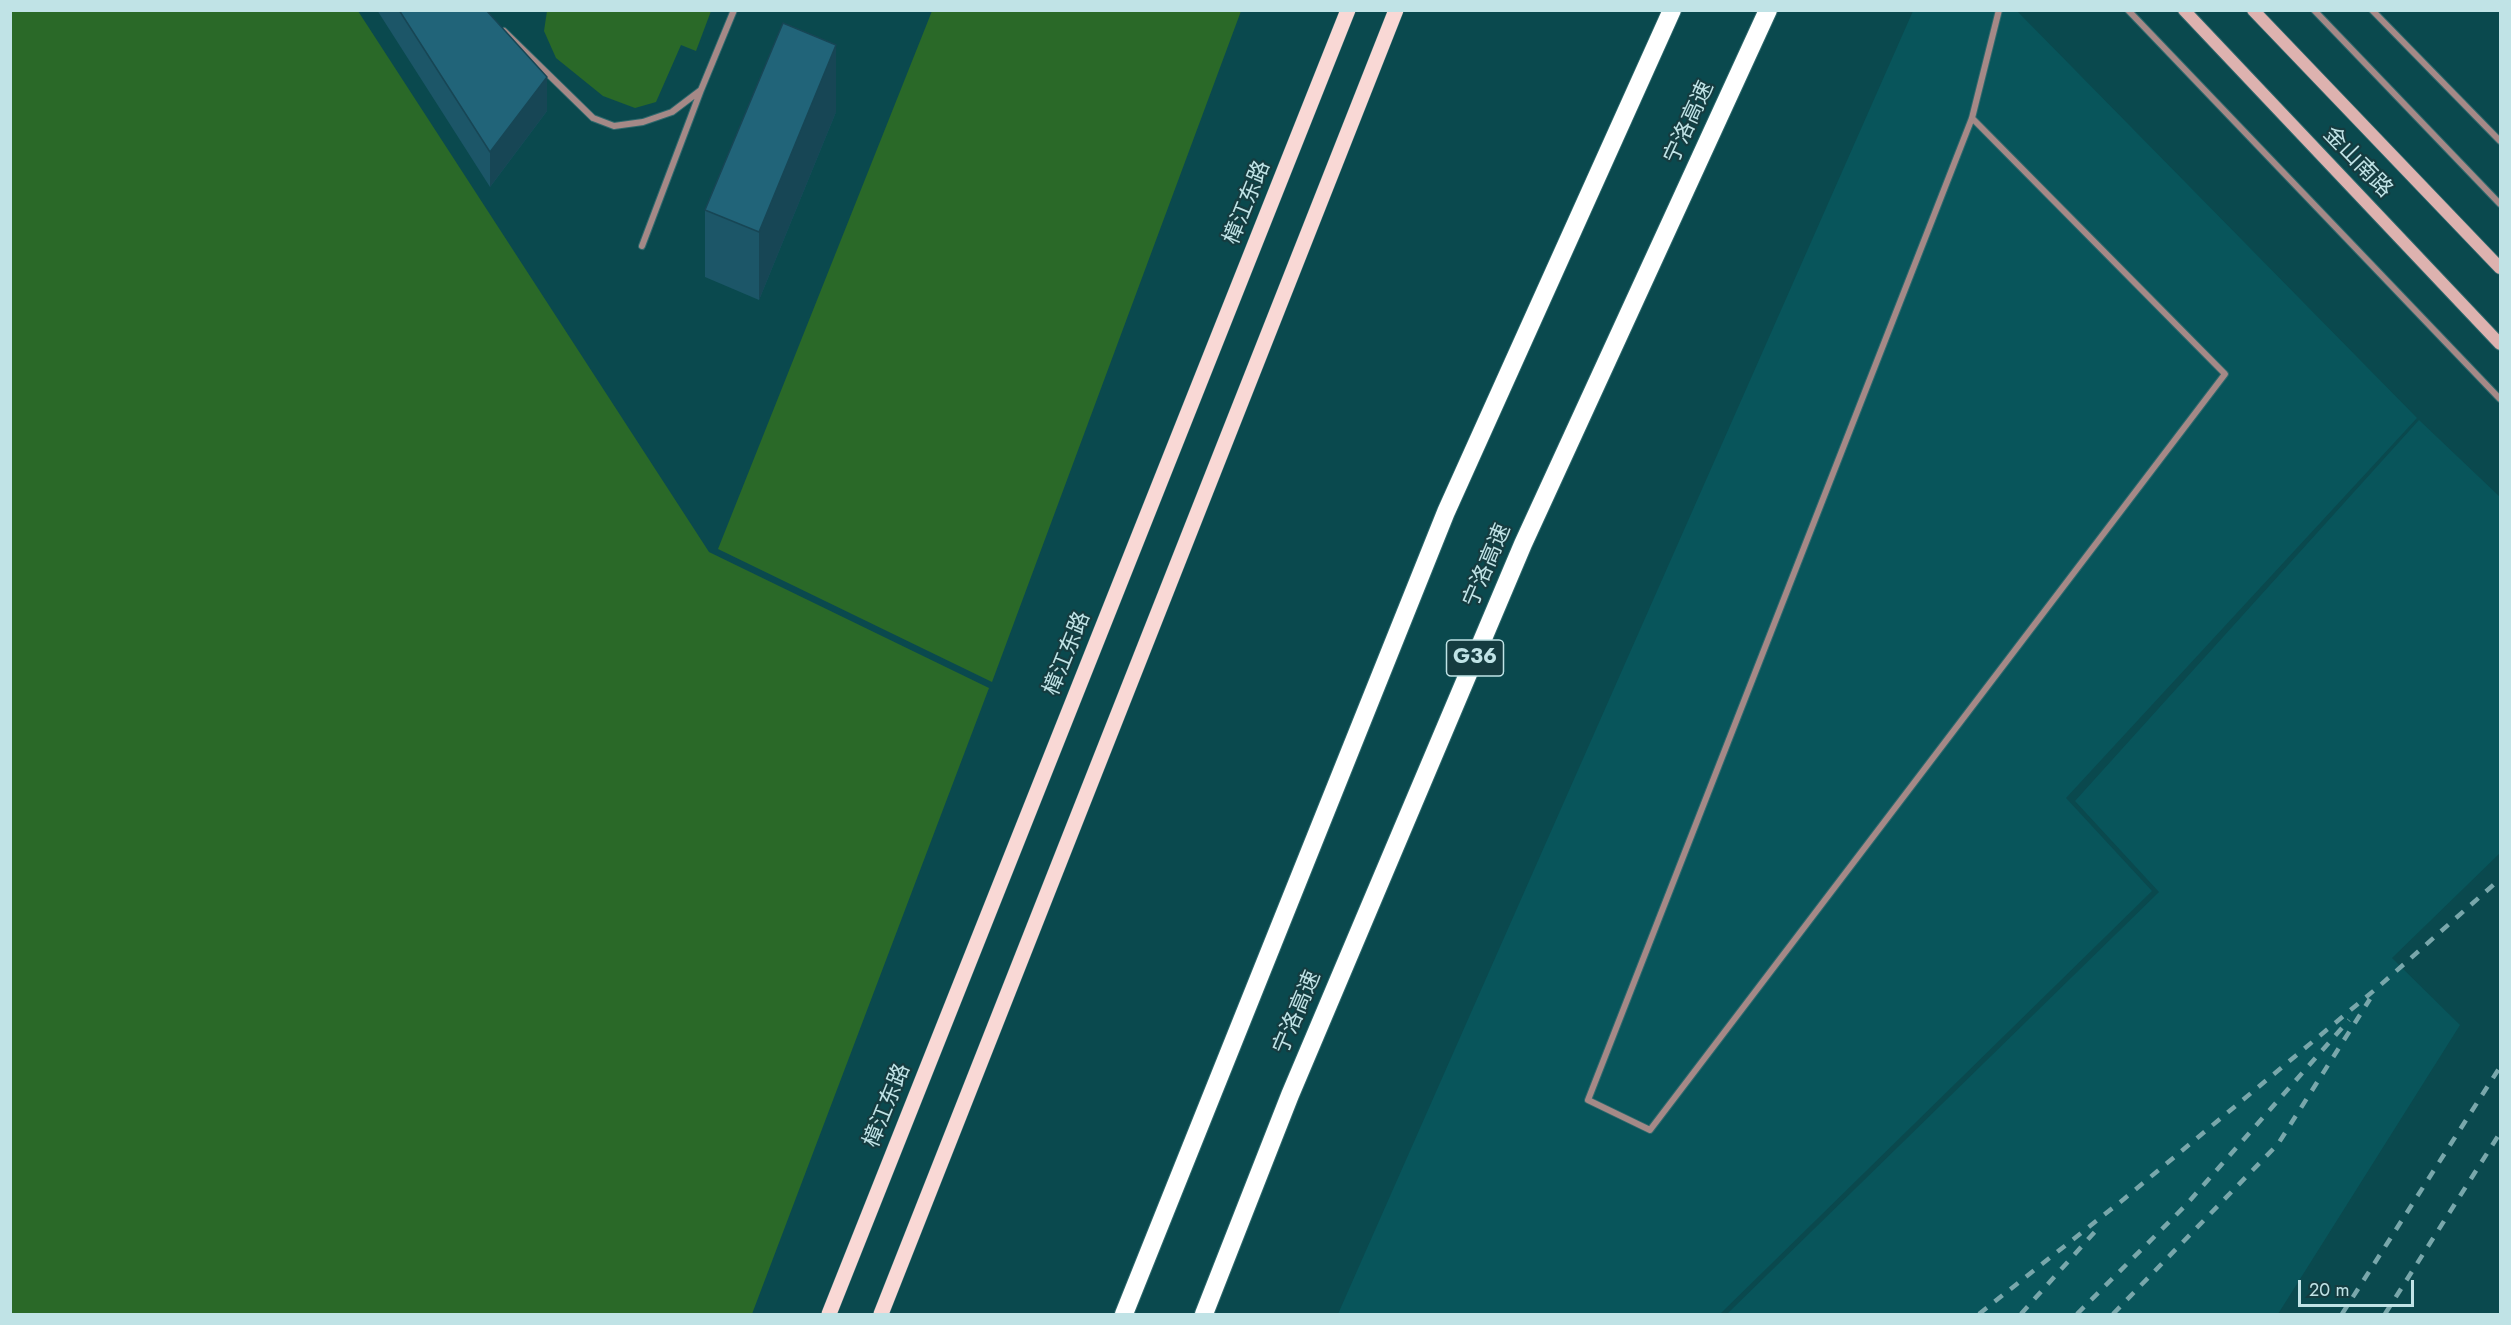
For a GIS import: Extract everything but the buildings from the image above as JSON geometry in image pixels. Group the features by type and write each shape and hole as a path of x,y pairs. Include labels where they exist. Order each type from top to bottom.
{"highway":[{"path":"1124,1314 1446,512 1672,10"},
{"name":"宁洛高速","path":"1204,1314 1290,1095 1519,555 1768,10"}],"main road":[{"name":"樟江东路","path":"829,1314 1348,10"},
{"path":"881,1314 1396,10"},
{"name":"金山南路","path":"2184,10 2500,344"},
{"name":"金山南路","path":"2253,10 2500,268"}],"street":[{"path":"642,246 734,10"},
{"path":"1972,118 2225,374 1650,1130 1588,1100 1972,118 1999,10"},
{"path":"2128,10 2500,399"},
{"path":"2314,10 2500,204"},
{"path":"2372,10 2500,141"},
{"path":"500,27 593,118 614,126 643,122 672,112 701,90"}],"shaded area":[{"path":"1913,11 2017,11 2417,418 2066,798 2152,891 1720,1314 1338,1314"},
{"path":"2419,420 2500,497 2500,853 2392,958 2460,1025 2278,1314 1727,1314 2159,892 2075,801"}],"green space":[{"path":"547,10 711,11 696,51 681,45 656,102 635,108 603,96 556,58 544,31"},
{"path":"10,11 358,11 709,552 989,688 752,1314 11,1314"},
{"path":"932,11 1241,11 992,682 718,549"}],"railway":[{"path":"1979,1314 2124,1199 2377,988 2500,879"},
{"path":"2113,1314 2278,1144 2370,999"},
{"path":"2077,1314 2186,1205 2349,1020"},
{"path":"2342,1314 2500,1067"},
{"path":"2385,1314 2500,1133"},
{"path":"2021,1314 2100,1226"}]}
